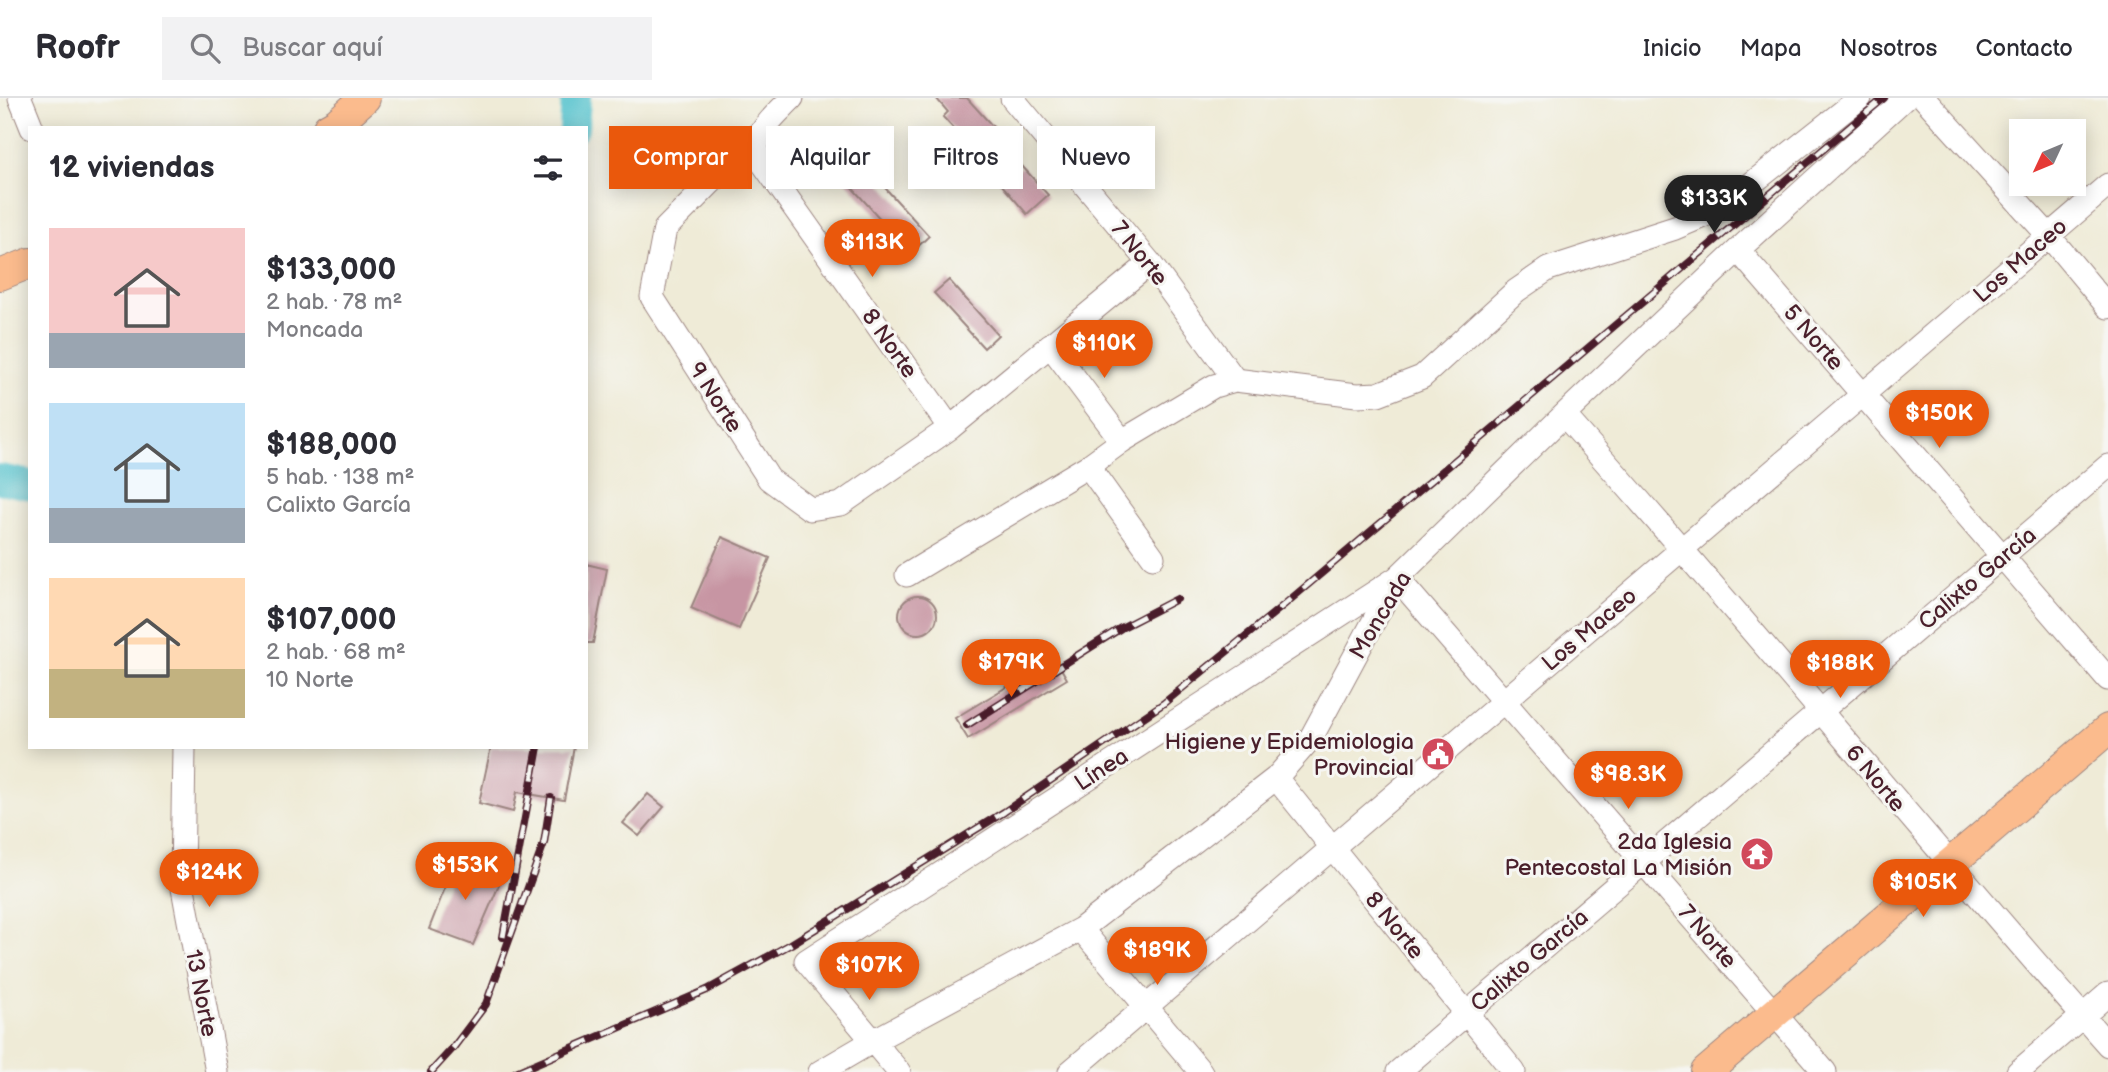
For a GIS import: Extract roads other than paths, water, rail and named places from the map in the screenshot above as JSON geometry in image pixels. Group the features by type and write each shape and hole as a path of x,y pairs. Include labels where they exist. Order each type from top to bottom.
{"main road":[{"path":"332,126 365,98"},
{"path":"0,275 28,263"},
{"path":"1706,1072 2108,729"}],"street":[{"path":"20,98 31,126"},
{"name":"9 Norte","path":"792,98 758,145 665,229 652,298 769,479 810,509 841,504 950,428"},
{"name":"7 Norte","path":"1012,98 1150,263 1235,380"},
{"path":"907,575 1214,386 1235,380 1357,395 1378,394 1423,377 1516,291 1548,270 1675,228 1727,203 1860,98"},
{"name":"Moncada","path":"820,1072 1081,929 1276,778 1311,738 1397,578 1738,250 1905,98"},
{"path":"1924,98 2049,236 2108,307"},
{"name":"8 Norte","path":"758,145 950,428"},
{"name":"Los Maceo","path":"1070,1072 2108,185"},
{"name":"5 Norte","path":"1738,250 2108,679"},
{"path":"950,428 1150,263"},
{"path":"1050,345 1122,441"},
{"name":"6 Norte","path":"1564,415 1684,549 1949,864 2108,1045"},
{"path":"1088,466 1153,557"},
{"name":"Calixto García","path":"1398,1072 2108,466"},
{"name":"7 Norte","path":"1397,578 1825,1072"},
{"name":"Línea","path":"873,1041 806,961 1397,578"},
{"name":"13 Norte","path":"184,749 182,883 217,1072"},
{"name":"8 Norte","path":"1276,778 1514,1072"},
{"path":"1081,929 1201,1072"},
{"path":"2018,1072 2108,994"},
{"path":"873,1041 899,1072"}],"waterway":[{"path":"574,126 576,98"},
{"path":"0,479 28,485"}],"railway":[{"path":"516,1072 707,990 791,944 1004,812 1164,703 1884,98"},
{"path":"967,725 1121,628 1177,599"},
{"path":"503,937 538,749"},
{"path":"431,1072 486,1004 544,843 551,798"}],"place":[{"name":"Higiene y Epidemiologia Provincial","path":"1438,754"},
{"name":"2da Iglesia Pentecostal La Misión","path":"1757,854"}]}
